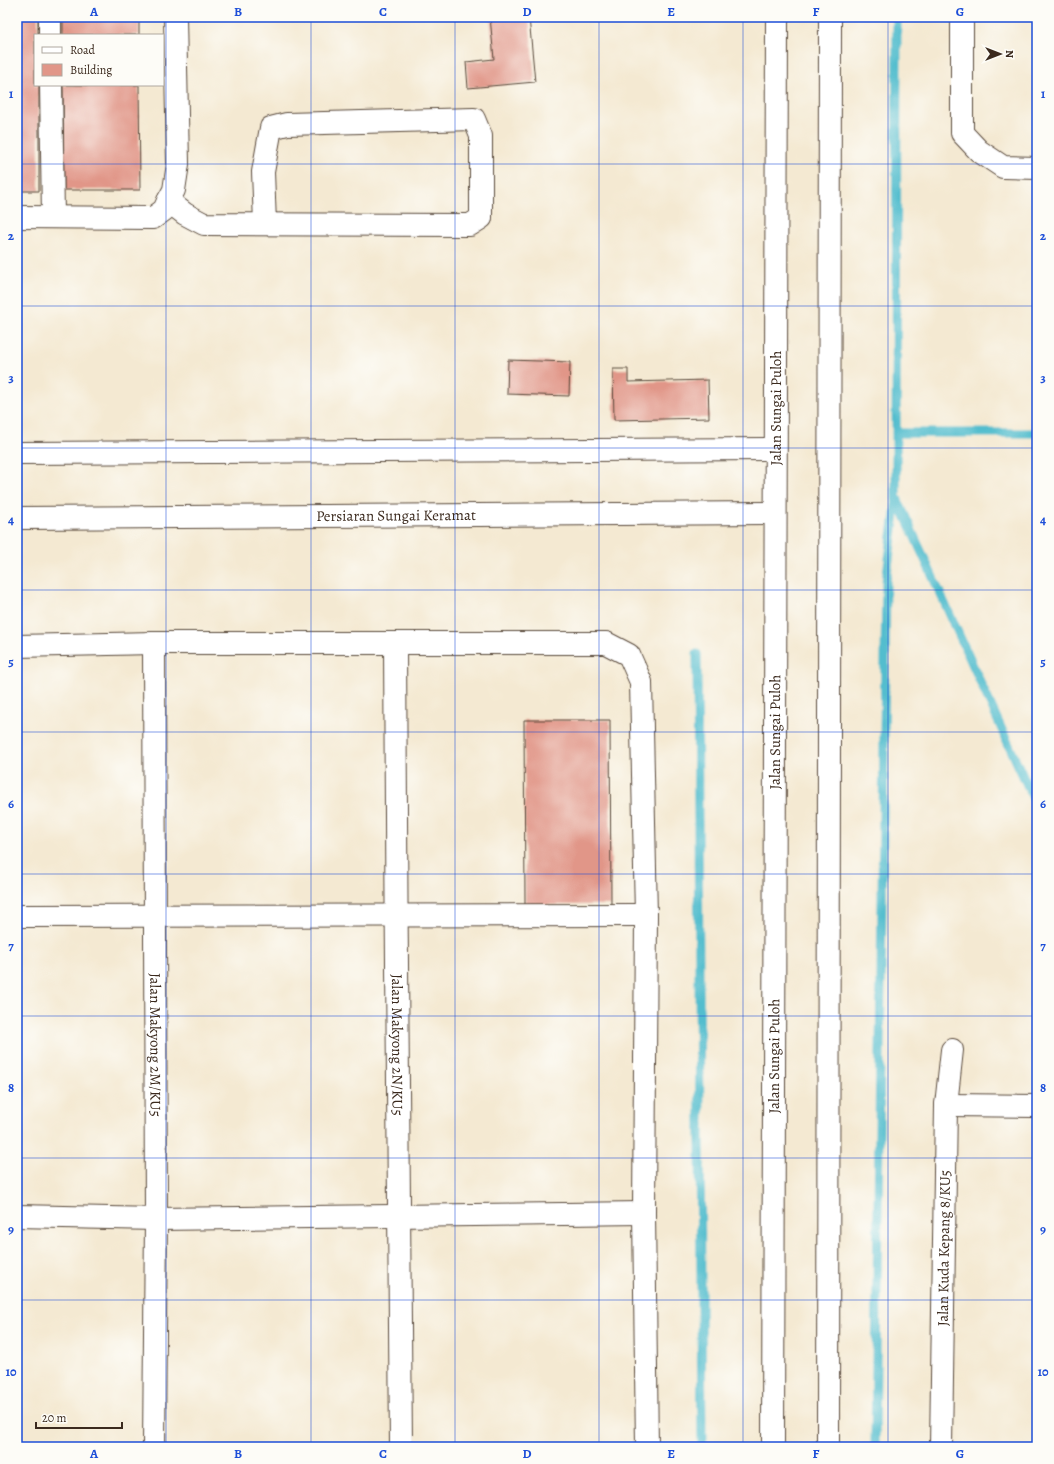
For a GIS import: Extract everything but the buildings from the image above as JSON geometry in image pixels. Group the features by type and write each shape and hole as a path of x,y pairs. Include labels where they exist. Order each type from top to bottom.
{"street":[{"path":"50,17 50,34"},
{"path":"17,216 153,218 164,210 174,190 178,164 175,17"},
{"name":"Jalan Sungai Puloh","path":"773,1447 777,17"},
{"path":"828,1447 830,17"},
{"path":"962,17 962,132 979,151 1003,167 1037,168"},
{"path":"51,86 53,217"},
{"path":"168,202 185,214 204,224 265,223 470,225 482,218 482,136 474,119 287,124 272,128 263,172 265,223"},
{"path":"17,453 775,449"},
{"name":"Persiaran Sungai Keramat","path":"17,518 775,513"},
{"path":"17,646 154,643 606,643 629,655 641,682 646,915 644,1213 647,1447"},
{"name":"Jalan Makyong 2M/KU5","path":"154,643 156,1219 154,1447"},
{"name":"Jalan Makyong 2N/KU5","path":"395,643 397,1216 401,1447"},
{"path":"17,916 646,915"},
{"name":"Jalan Kuda Kepang 8/KU5","path":"941,1447 946,1106 952,1050"},
{"path":"946,1106 1037,1106"},
{"path":"17,1216 156,1219 644,1213"}],"waterway":[{"path":"897,17 896,500 897,498 1037,807"},
{"path":"896,433 1037,433"},
{"path":"875,1447 886,582 897,498"},
{"path":"697,654 702,1447"}]}
